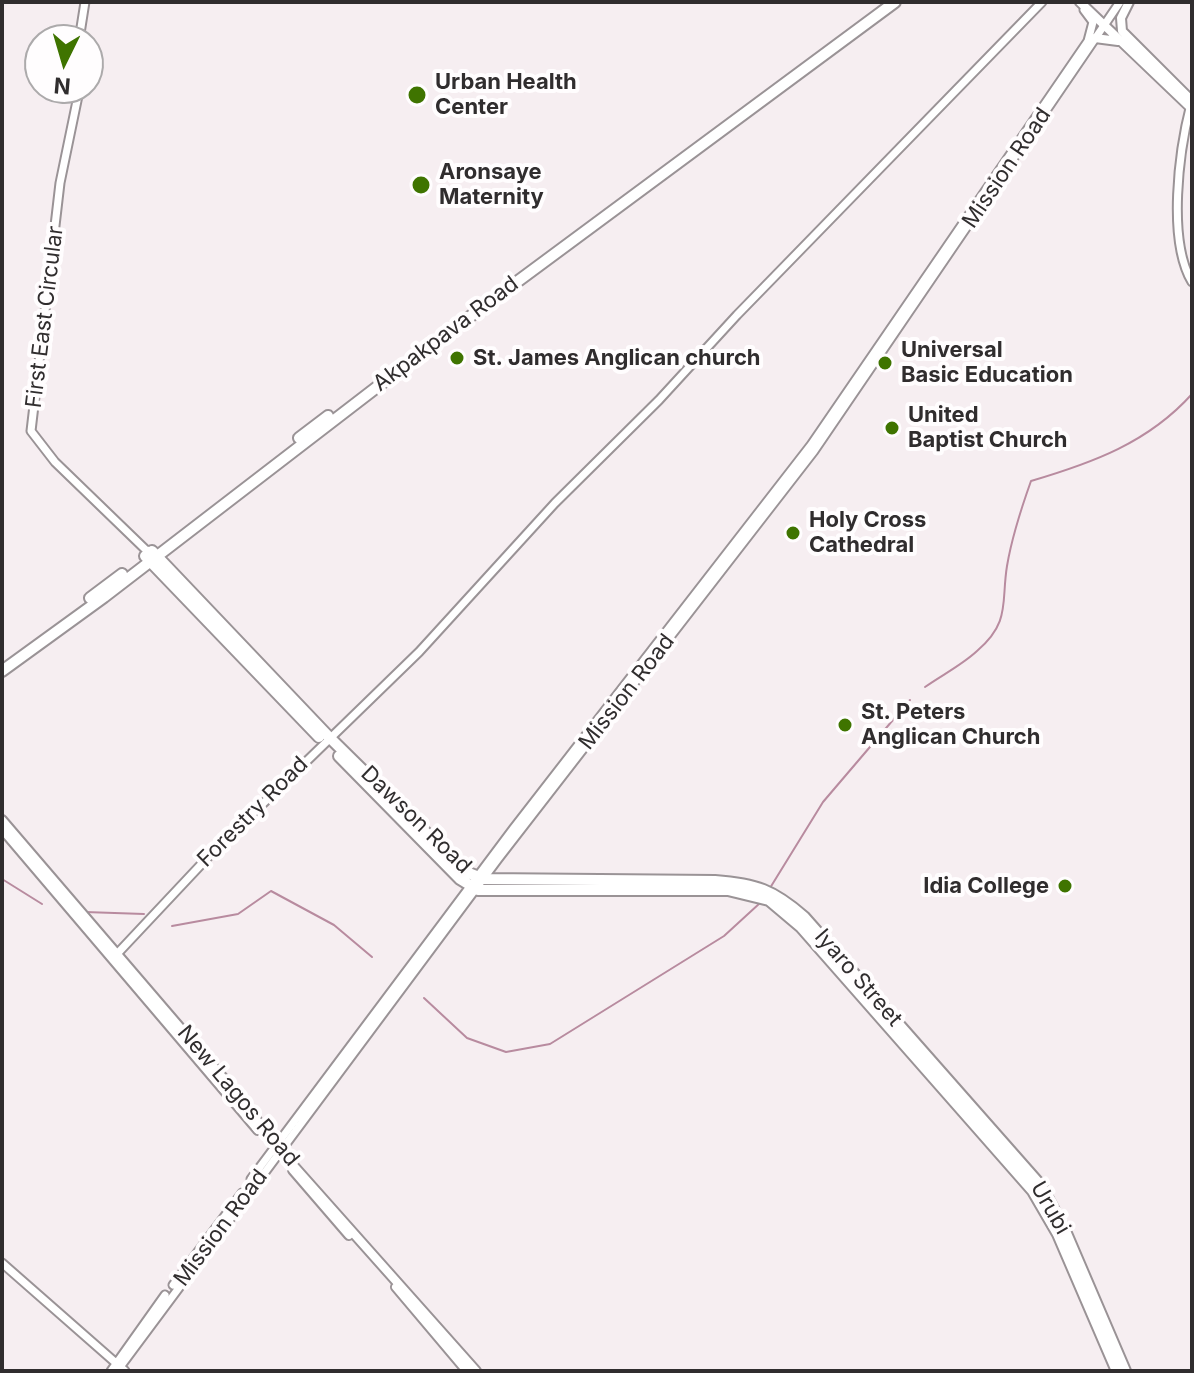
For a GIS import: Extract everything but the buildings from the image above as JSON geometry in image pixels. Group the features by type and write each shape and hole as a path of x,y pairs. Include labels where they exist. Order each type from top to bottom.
{"highway":[{"name":"Akpakpava Road","path":"149,555 417,348 885,2"},
{"name":"Akpakpava Road","path":"2,668 149,555 895,2"},
{"name":"Dawson Road","path":"149,555 326,739 477,883 670,879 744,883 765,894"},
{"name":"Iyaro Street","path":"765,894 804,917 934,1072"},
{"name":"Urubi","path":"934,1072 1033,1191 1058,1234 1117,1371"},
{"name":"Urubi","path":"934,1072 1041,1186 1065,1231 1125,1371"}],"main road":[{"path":"1079,2 1192,105"},
{"path":"1129,2 1121,18 1122,31 1192,105"},
{"path":"1095,38 1110,38 1123,43"},
{"name":"New Lagos Road","path":"2,820 242,1100 276,1148 476,1371"},
{"name":"New Lagos Road","path":"2,828 467,1371"}],"street":[{"path":"82,24 85,2"},
{"name":"Forestry Road","path":"116,955 210,855 394,674 1042,2"},
{"name":"Mission Road","path":"118,1369 276,1148 811,445 872,359 1088,41 1093,22 1079,2"},
{"name":"Mission Road","path":"477,883 814,451 1120,2"},
{"name":"First East Circular","path":"76,104 60,183 31,431 55,462 149,555"},
{"path":"1192,105 1179,175 1182,257 1192,282"},
{"path":"2,1263 118,1369"}],"waterway":[{"path":"925,687 971,656 995,631 1002,611 1011,544 1031,481 1118,449 1157,426 1192,394"},
{"path":"770,888 823,802 910,700"},
{"path":"2,879 42,904"},
{"path":"172,926 238,914 271,891 334,925 372,957"},
{"path":"424,998 467,1038 506,1052 550,1044 724,936 760,903"},
{"path":"85,912 144,914"}],"place":[{"name":"Urban Health Center","path":"417,95"},
{"name":"Aronsaye Maternity","path":"421,185"},
{"name":"St. James Anglican church","path":"457,358"},
{"name":"Universal Basic Education","path":"885,363"},
{"name":"United Baptist Church","path":"892,428"},
{"name":"Holy Cross Cathedral","path":"793,533"},
{"name":"St. Peters Anglican Church","path":"845,725"},
{"name":"Idia College","path":"1065,886"}]}
